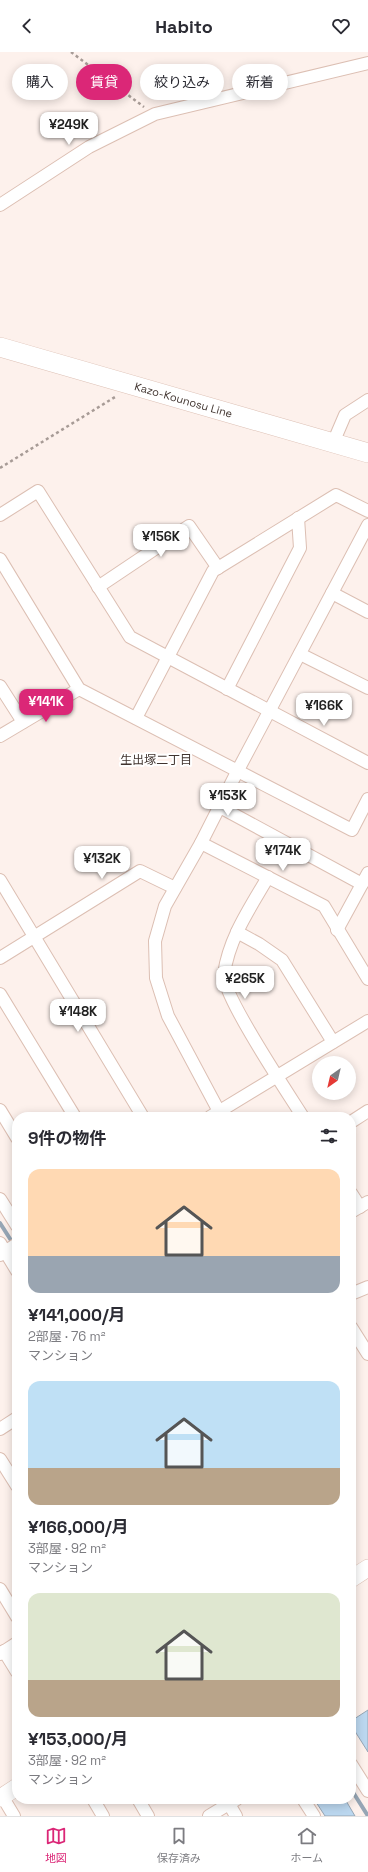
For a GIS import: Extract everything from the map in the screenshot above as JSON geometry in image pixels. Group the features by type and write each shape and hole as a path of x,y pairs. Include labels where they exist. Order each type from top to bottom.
{"main road":[{"name":"Kazo-Kounosu Line","path":"0,347 368,453"},
{"path":"356,1576 368,1568"},
{"path":"1,1797 12,1790"}],"street":[{"path":"0,205 89,147 154,114 368,63"},
{"path":"333,443 345,415 368,400"},
{"path":"0,515 38,491 130,636 368,763"},
{"path":"136,718 213,571 336,495 368,511"},
{"path":"227,689 300,548 298,518"},
{"path":"216,1112 168,1016 156,978 155,941 165,906 201,843 368,525"},
{"path":"98,587 189,526 218,568"},
{"path":"0,559 79,689 352,830 368,799"},
{"path":"332,593 368,612"},
{"path":"300,654 368,688"},
{"path":"0,686 23,722"},
{"path":"0,736 79,689"},
{"path":"220,807 362,884"},
{"path":"201,843 324,906 368,980"},
{"path":"0,958 140,871 175,888"},
{"path":"337,930 368,873"},
{"path":"268,877 232,942 223,976 231,1000 300,1112"},
{"path":"0,880 140,1112"},
{"path":"237,932 259,944 282,960 333,1042"},
{"path":"0,994 72,1112"},
{"path":"222,1112 277,1076 368,1021"},
{"path":"0,1110 12,1130"},
{"path":"356,1119 368,1111"},
{"path":"0,1199 12,1218"},
{"path":"12,1246 2,1250 12,1263"},
{"path":"356,1292 368,1287"},
{"path":"356,1334 368,1354"},
{"path":"0,1429 12,1421"},
{"path":"0,1459 12,1478"},
{"path":"0,1589 12,1609"},
{"path":"12,1646 2,1653 12,1666"},
{"path":"356,1772 368,1791"},
{"path":"1,1797 14,1816"},
{"path":"96,1804 103,1816"},
{"path":"141,1804 148,1816"},
{"path":"209,1816 230,1804"},
{"path":"233,1804 236,1816"},
{"path":"306,1804 314,1816"}],"path":[{"path":"71,52 154,114"},
{"path":"0,468 121,393 128,383"}],"water":[{"path":"368,1710 368,1752 356,1733 356,1718"},
{"path":"317,1804 348,1804 355,1816 325,1816"}],"waterway":[{"path":"0,1223 12,1242"},
{"path":"356,1797 368,1816"}],"district":[{"name":"生出塚二丁目","path":"156,760"}]}
